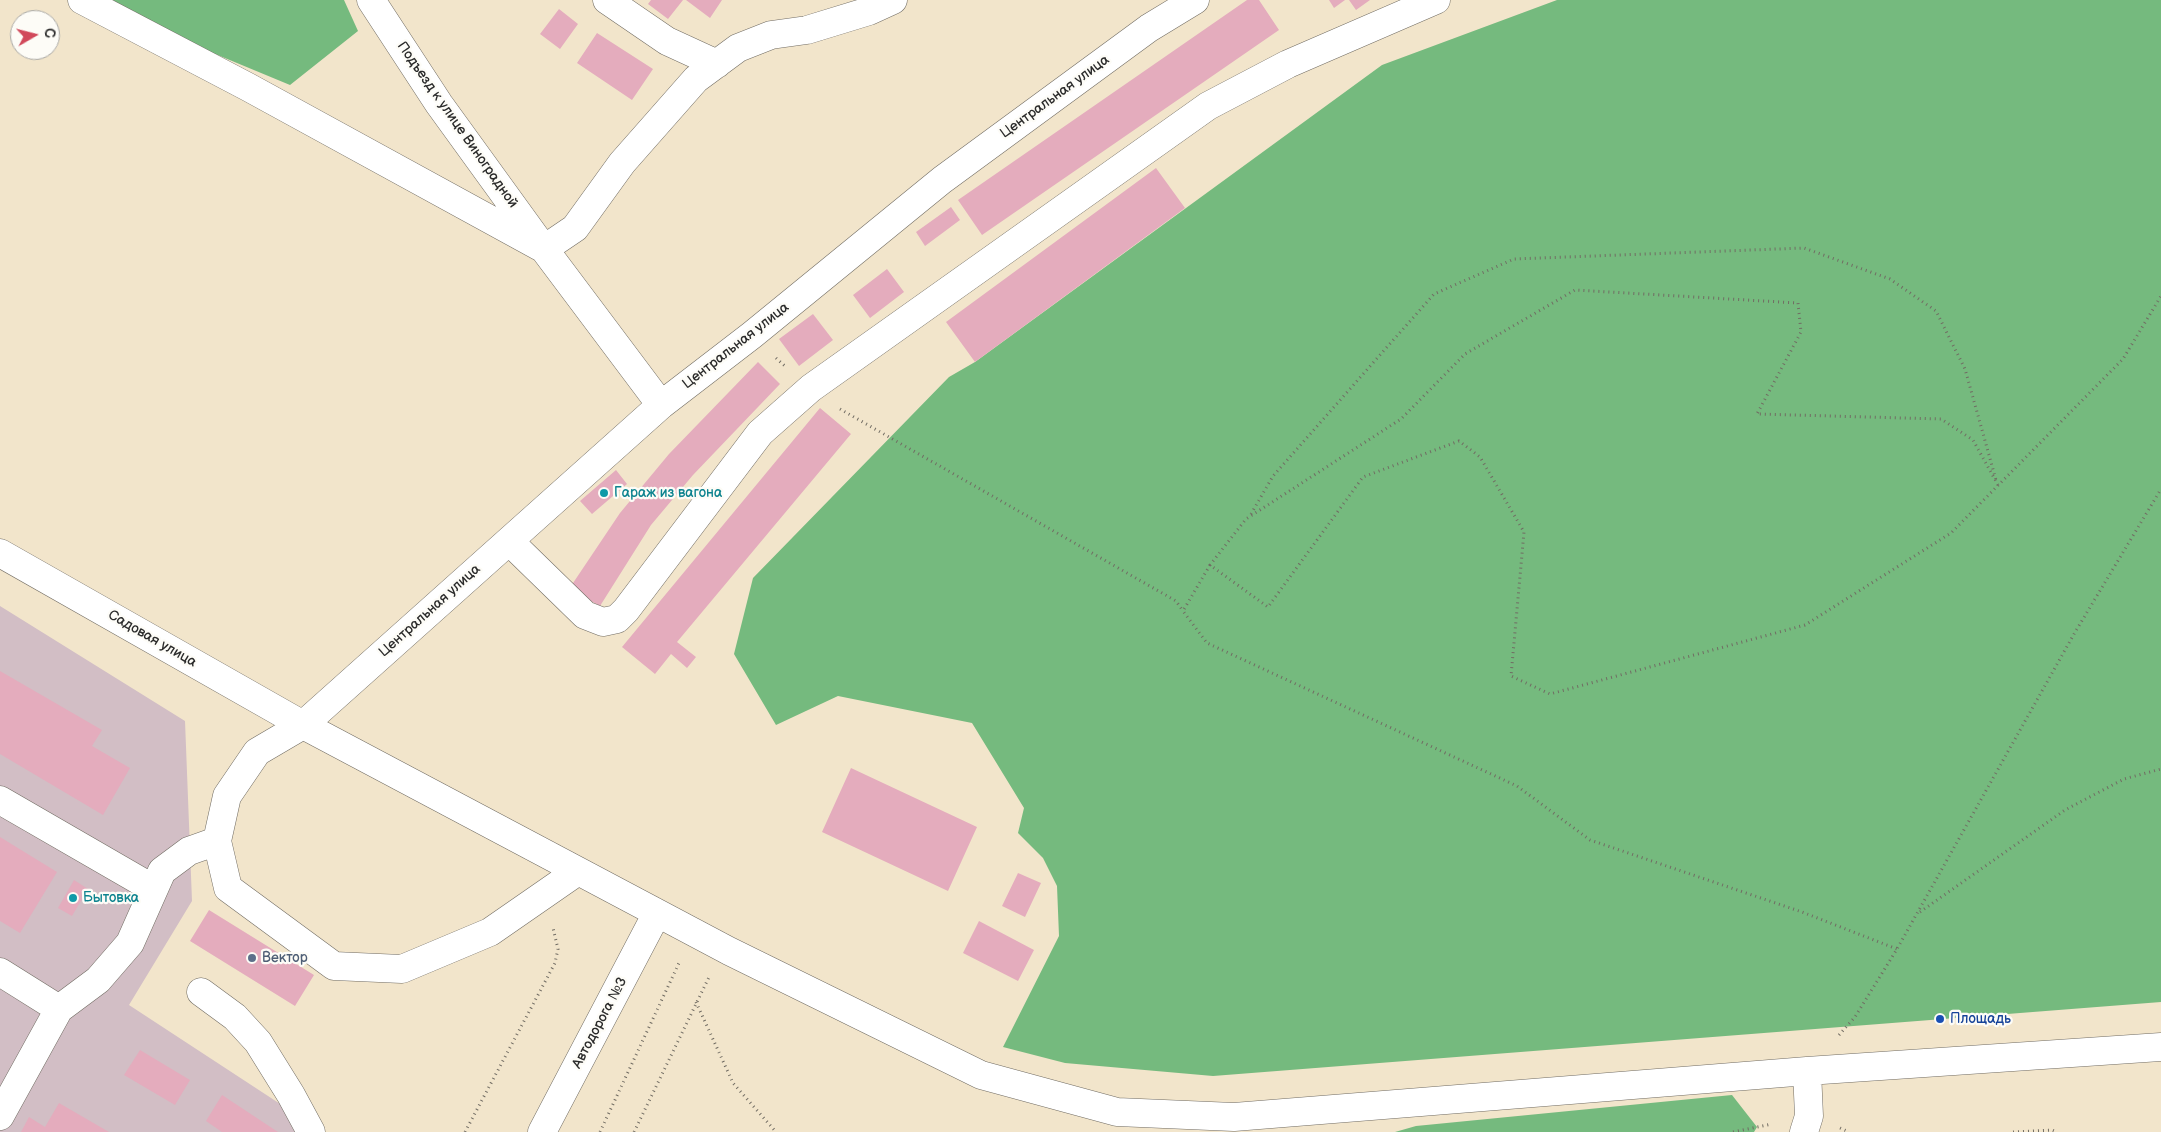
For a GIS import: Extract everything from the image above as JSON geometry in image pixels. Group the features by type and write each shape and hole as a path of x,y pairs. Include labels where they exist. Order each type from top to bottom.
{"street":[{"path":"82,0 248,87 544,249 575,228 622,163 696,79 738,48 772,35 816,27 869,12 893,0"},
{"name":"Подъезд к улице Виноградной","path":"371,0 439,104 544,249 661,405"},
{"path":"607,0 667,41 717,64"},
{"name":"Центральная улица","path":"217,841 227,796 257,752 303,725 661,405 752,335 966,163 1149,28 1195,0"},
{"path":"509,541 585,615 603,622 616,619 626,610 760,434 811,388 1208,106 1288,64 1436,0"},
{"name":"Садовая улица","path":"0,553 303,725 729,951 981,1075 1117,1112 1234,1117 1808,1071 2161,1047"},
{"path":"0,800 154,890"},
{"path":"0,1116 59,1009 98,980 130,943 162,871 189,851 217,841 228,888 334,966 402,969 490,932 578,871"},
{"name":"Автодорога №3","path":"542,1132 657,913"},
{"path":"0,972 59,1009"},
{"path":"201,992 235,1017 258,1042 291,1095 311,1132"},
{"path":"1804,1132 1809,1116 1808,1071"}],"path":[{"path":"1183,611 1210,565 1250,516 1273,476 1434,294 1514,259 1804,248 1890,279 1936,311 1965,369 1998,485"},
{"path":"1250,516 1401,419 1465,354 1575,290 1798,303 1801,332 1757,414 1941,419 1973,440 1998,485"},
{"path":"1210,565 1268,607 1363,477 1459,440 1480,457 1524,532 1511,676 1550,694 1805,625 1951,533 2123,359 2161,296"},
{"path":"752,335 789,371 825,400 1176,601 1207,643 1517,786 1590,840 1802,912 1897,949"},
{"path":"1808,1071 1855,1017 1897,949 2074,634 2161,489"},
{"path":"1917,913 2065,810 2124,779 2161,769"},
{"path":"465,1132 555,963 558,949 556,934 539,898"},
{"path":"600,1132 693,932"},
{"path":"634,1132 707,978 729,951"},
{"path":"696,1002 733,1083 776,1132"},
{"path":"2013,1132 2052,1130 2057,1132"}],"shaded area":[{"path":"0,606 185,721 192,901 129,1005 323,1132 0,1132"}],"green space":[{"path":"85,0 344,0 358,31 290,85"},
{"path":"1557,0 2161,0 2161,1002 1213,1076 1065,1063 1003,1047 1059,936 1057,886 1043,858 1018,833 1024,808 972,723 838,696 776,725 734,654 753,578 949,377 975,362 1382,65"},
{"path":"1732,1095 1757,1127 1754,1132 1395,1132 1416,1126"}],"building":[{"path":"651,0 683,0 668,19 648,4"},
{"path":"686,0 722,0 710,18"},
{"path":"1247,0 1259,0 1279,30 982,235 958,200"},
{"path":"1329,0 1345,0 1334,8"},
{"path":"1349,0 1370,0 1356,10"},
{"path":"559,9 578,24 560,49 540,34"},
{"path":"597,33 653,69 632,100 577,63"},
{"path":"1156,168 1185,208 975,362 946,322"},
{"path":"951,207 960,220 925,246 916,232"},
{"path":"887,269 904,292 870,318 853,295"},
{"path":"813,314 833,340 799,366 779,339"},
{"path":"758,362 780,384 693,475 651,525 600,606 569,589 620,513 669,454"},
{"path":"820,408 851,434 677,642 696,657 687,668 671,654 655,674 622,647"},
{"name":"Гараж из вагона","path":"616,470 627,484 592,514 580,501"},
{"path":"0,671 102,730 92,746 130,768 103,815 0,754"},
{"path":"851,768 977,827 948,891 822,832"},
{"path":"0,837 57,872 20,933 0,921"},
{"path":"1018,873 1041,883 1025,917 1002,906"},
{"name":"Бытовка","path":"74,880 88,889 72,916 58,908"},
{"name":"Вектор","path":"209,910 314,975 295,1006 190,941"},
{"path":"979,921 1034,950 1018,981 963,953"},
{"path":"140,1050 190,1080 175,1105 124,1075"},
{"path":"222,1095 278,1132 222,1132 206,1121"},
{"path":"59,1103 109,1132 21,1132 29,1117 45,1127"}],"place":[{"name":"Гараж из вагона","path":"604,493"},
{"name":"Бытовка","path":"73,898"},
{"name":"Вектор","path":"252,958"},
{"name":"Площадь","path":"1940,1019"}]}
